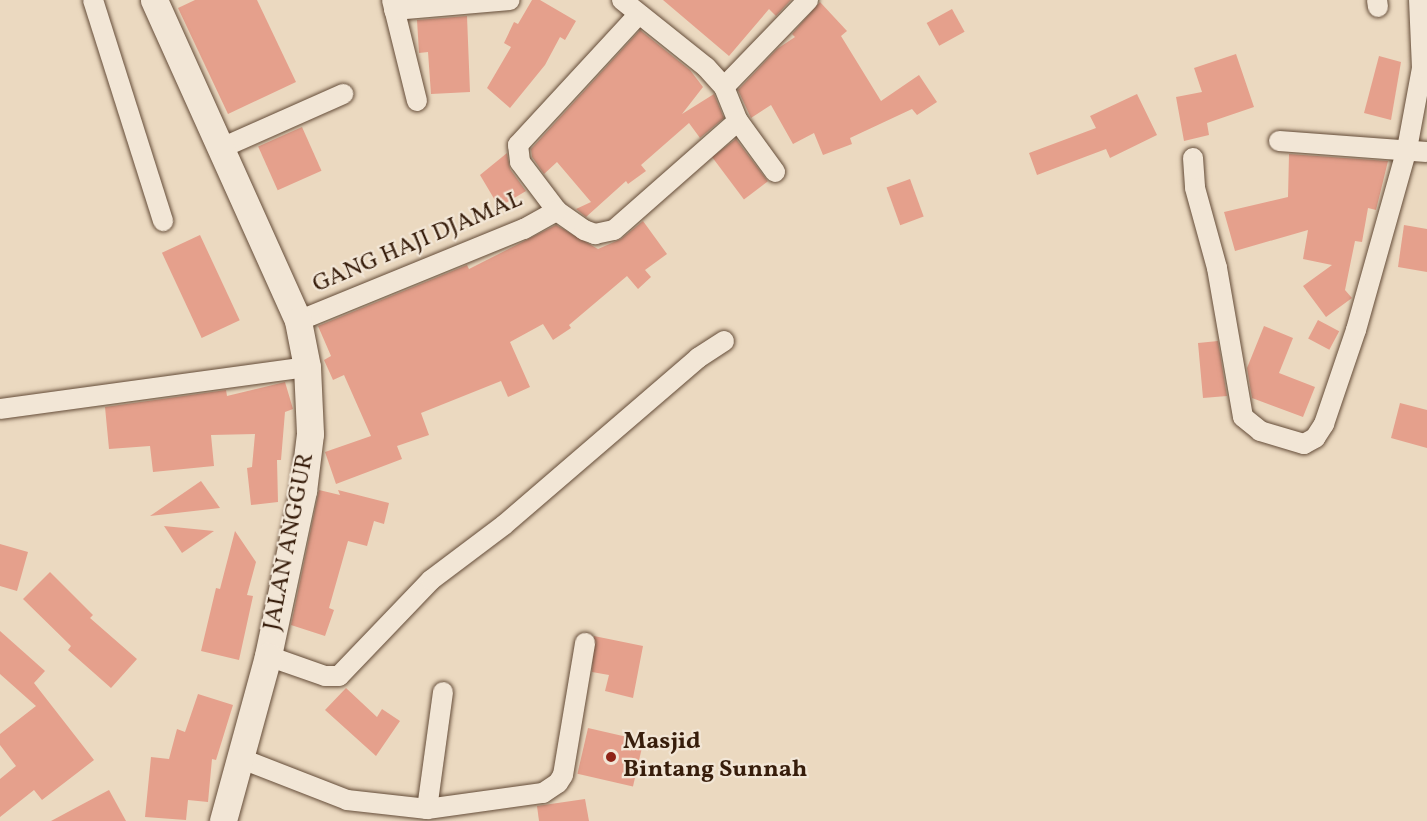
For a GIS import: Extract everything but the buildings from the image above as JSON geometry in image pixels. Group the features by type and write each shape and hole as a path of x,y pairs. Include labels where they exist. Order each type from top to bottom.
{"street":[{"path":"93,0 162,221"},
{"name":"JALAN ANGGUR","path":"154,0 298,321 307,367 308,463 268,656 242,759 223,821"},
{"path":"417,101 393,5 510,0"},
{"path":"622,0 638,15 685,49 724,87 738,121 775,172"},
{"path":"1193,159 1195,188 1217,268 1244,417 1260,430 1304,444 1315,438 1324,424 1356,330 1407,149 1423,59 1419,0"},
{"path":"724,87 807,1"},
{"name":"GANG HAJI DJAMAL","path":"638,15 518,145 520,162 557,211 584,230 595,234 614,230 738,121"},
{"path":"219,149 343,94"},
{"path":"1279,141 1427,152"},
{"name":"GANG HAJI DJAMAL","path":"298,321 524,229 557,211"},
{"path":"268,656 326,676 339,676 431,580 504,525 698,358 723,341"},
{"path":"0,409 307,367"},
{"path":"242,759 347,800 427,809 543,793 558,783 585,643"},
{"path":"427,809 443,692"}],"place":[{"name":"Masjid Bintang Sunnah","path":"611,757"}]}
